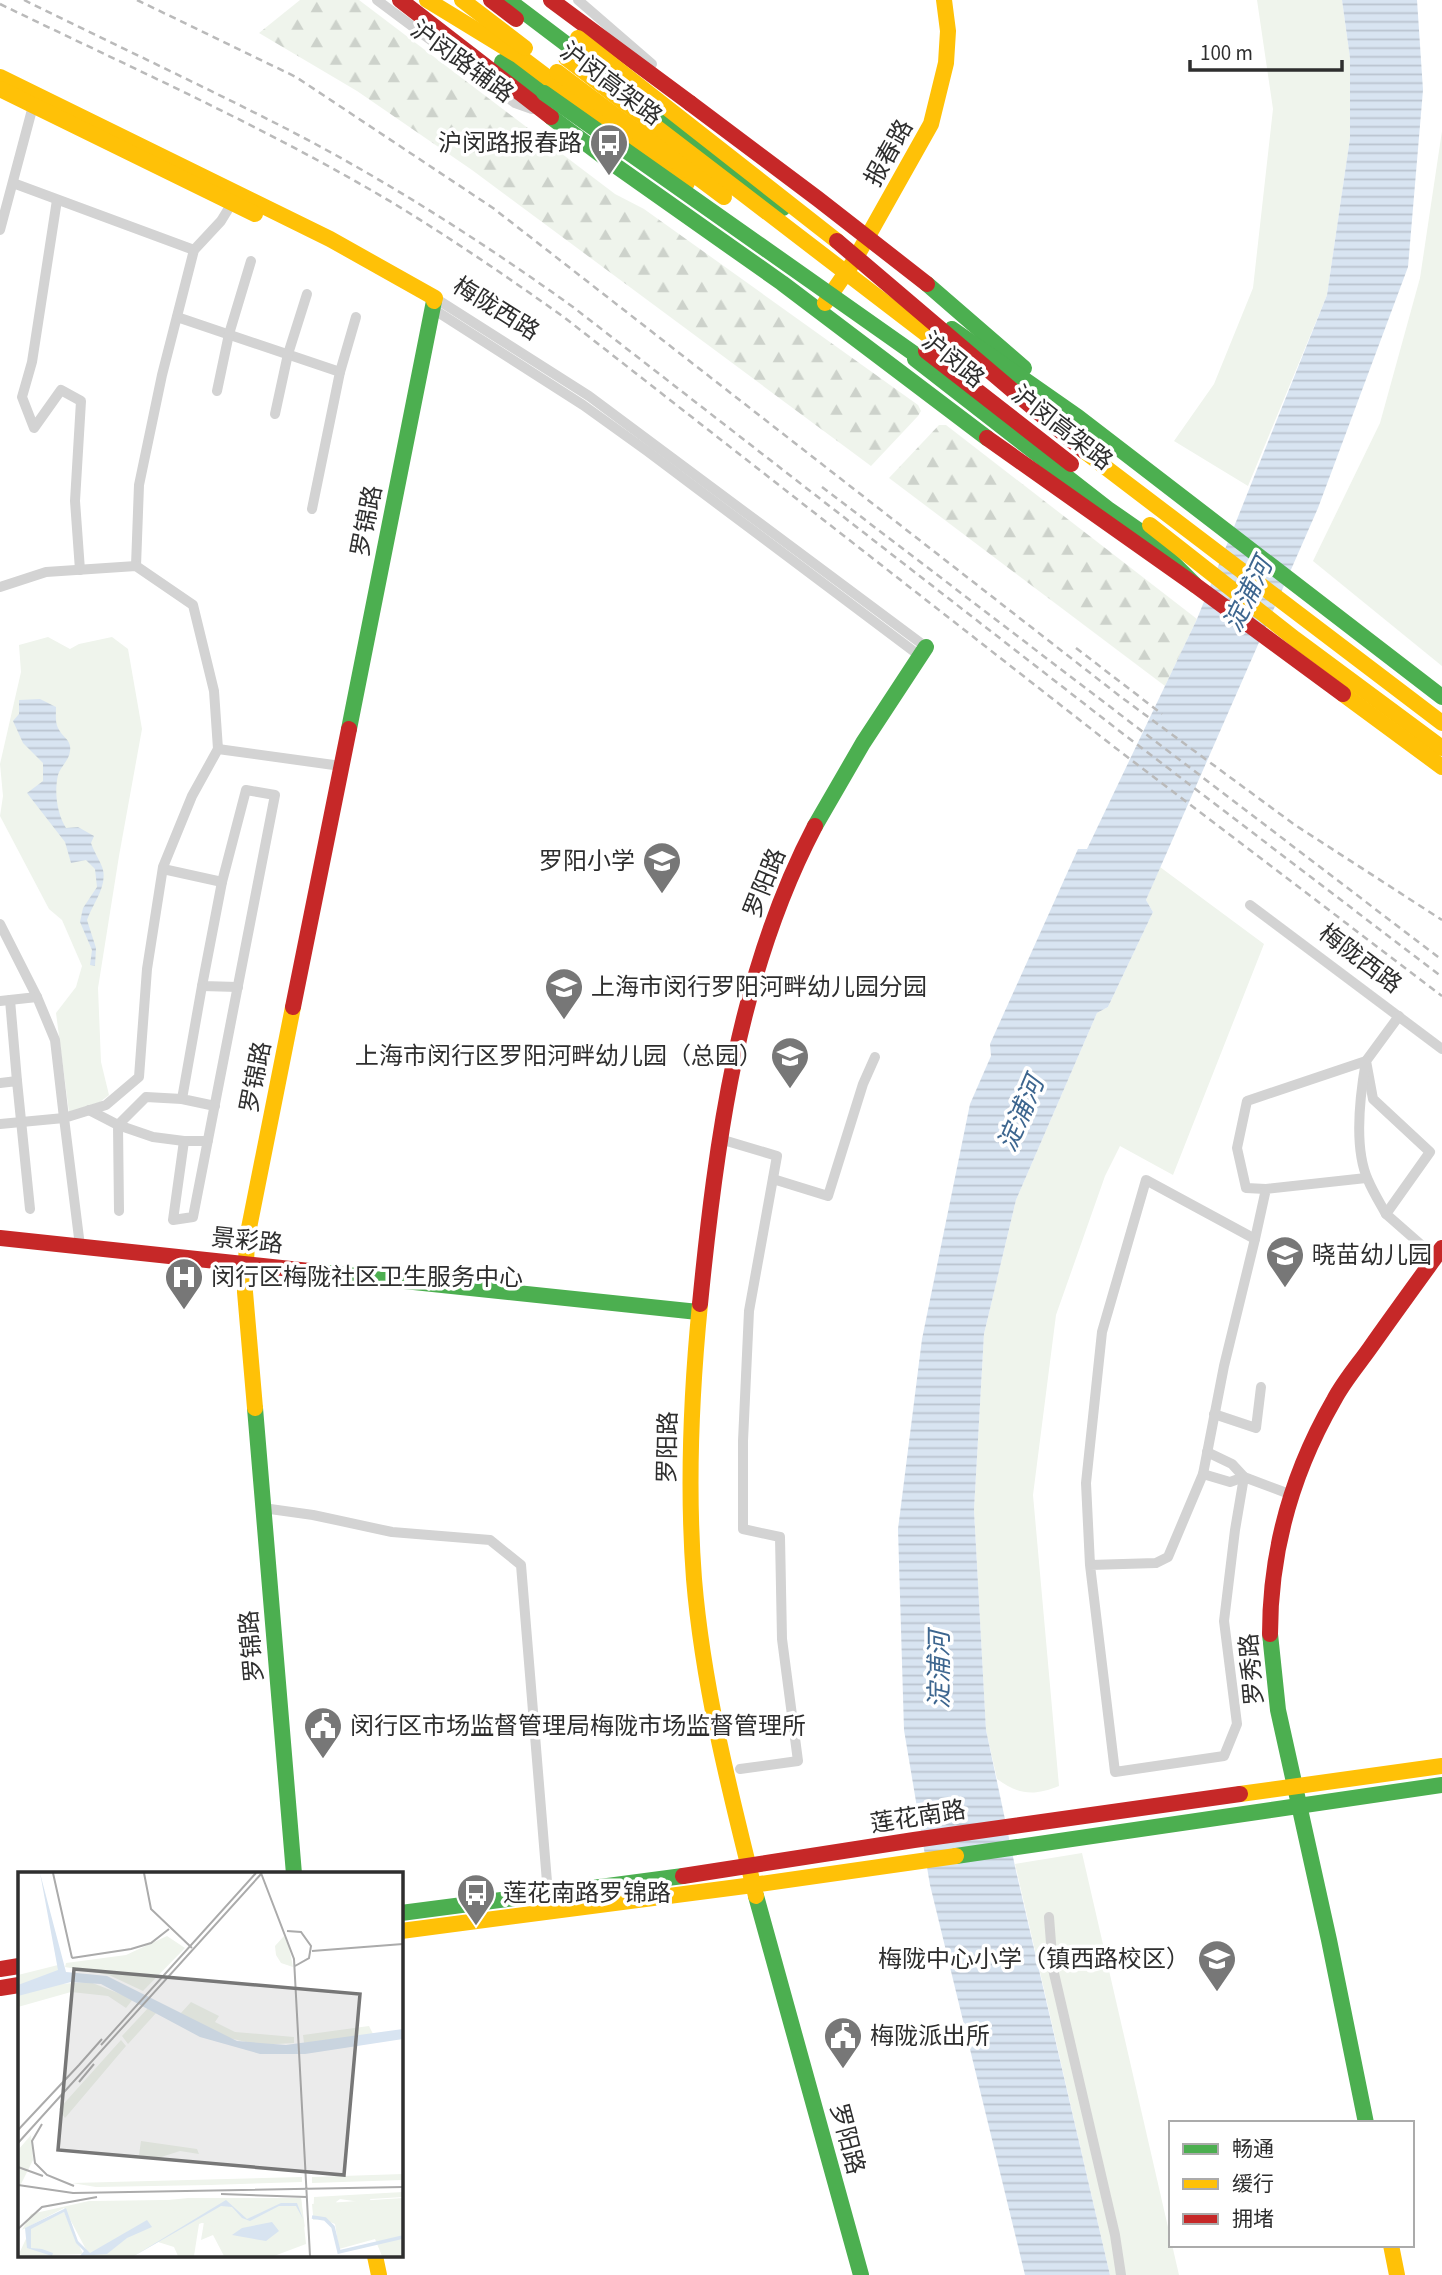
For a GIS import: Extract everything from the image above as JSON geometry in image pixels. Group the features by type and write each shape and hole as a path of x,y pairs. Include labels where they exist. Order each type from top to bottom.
{"main road":[{"path":"400,0 616,166 820,311 1018,461 1195,585"},
{"name":"沪闵高架路","path":"462,0 708,184 1295,639 1442,748"},
{"path":"528,0 810,218 1084,451"},
{"path":"551,0 868,236 956,306 1078,417"},
{"name":"报春路","path":"820,311 854,261 922,144 939,103 949,31 944,0"},
{"name":"沪闵高架路","path":"502,1 566,58 920,332 1084,451 1442,723"},
{"name":"沪闵路","path":"502,1 854,261 1078,417 1442,697"},
{"path":"440,3 514,63 544,93 1071,464"},
{"path":"436,26 514,63"},
{"name":"沪闵路","path":"514,63 832,292 975,407 1144,534 1195,585 1442,767"},
{"name":"梅陇西路","path":"0,77 330,239 434,304"},
{"name":"梅陇西路","path":"0,89 434,304"},
{"name":"罗锦路","path":"294,1872 244,1264 247,1238 434,304"},
{"name":"罗阳路","path":"861,2275 753,1885 713,1712 692,1558 689,1478 698,1312 720,1139 750,994 776,913 805,845 832,792 923,652"},
{"name":"景彩路","path":"0,1238 698,1312"},
{"name":"罗秀路","path":"1366,2121 1278,1710 1270,1647 1274,1570 1282,1528 1313,1439 1335,1397 1439,1253"},
{"name":"莲花南路","path":"402,1913 749,1867 914,1840 1442,1766"},
{"name":"莲花南路","path":"402,1931 753,1885 1442,1784"},
{"path":"0,1969 18,1966"},
{"path":"0,1988 18,1985"},
{"path":"1391,2247 1397,2275"}],"street":[{"name":"沪闵路辅路","path":"377,0 515,103 551,117"},
{"path":"578,0 670,80 690,103"},
{"path":"0,230 33,106"},
{"path":"13,183 194,250"},
{"path":"57,200 32,362 22,397 34,428 61,390 80,401 75,501 80,569"},
{"path":"136,566 139,485 162,375 194,250 221,221 232,203"},
{"path":"217,391 229,334 251,261"},
{"path":"275,414 288,354 307,295"},
{"name":"梅陇西路","path":"434,304 583,405 785,548 923,652"},
{"path":"177,317 340,372"},
{"path":"312,509 340,372 356,317"},
{"path":"0,587 46,572 136,566 193,605 214,691 218,749 192,796 163,869 147,969 139,1077 106,1105 64,1118 0,1124"},
{"path":"218,749 341,766"},
{"path":"182,1099 222,882 246,790 275,795 193,1217 173,1220 184,1141"},
{"path":"163,869 222,882"},
{"name":"梅陇西路","path":"1250,905 1442,1049"},
{"path":"0,924 37,997 55,1040 80,1246"},
{"path":"202,986 238,987"},
{"path":"30,1209 17,1082 5,1000 37,997"},
{"path":"1399,1016 1366,1061 1359,1098 1359,1134 1366,1178 1386,1214 1439,1253"},
{"path":"773,1179 828,1196 863,1084 875,1057"},
{"path":"1366,1061 1247,1101 1237,1148 1245,1188 1266,1189 1366,1178"},
{"path":"1366,1061 1373,1098 1430,1152 1386,1214"},
{"path":"0,1083 17,1082"},
{"path":"119,1210 118,1125 146,1097 182,1099 215,1106"},
{"path":"89,1110 118,1125 153,1137 208,1141"},
{"path":"720,1139 777,1156 749,1311 743,1441 743,1529 780,1537 782,1639 798,1761 740,1769"},
{"path":"1244,1477 1224,1622 1237,1724 1224,1756 1115,1772 1090,1565 1086,1483 1102,1332 1146,1180 1255,1239"},
{"path":"1090,1565 1156,1563 1168,1557 1203,1474 1214,1414 1266,1189"},
{"path":"1214,1414 1256,1428 1261,1387"},
{"path":"1207,1452 1232,1464 1244,1477 1292,1495"},
{"path":"1203,1474 1230,1482 1244,1477"},
{"path":"263,1508 313,1515 392,1532 490,1540 521,1565 548,1894"},
{"path":"1049,1917 1053,1969 1115,2235 1121,2275"}],"green space":[{"path":"300,0 359,0 615,194 644,209 918,405 921,411 918,416 871,466 472,170 357,91 259,33"},
{"path":"1257,0 1342,0 1350,58 1350,138 1327,295 1248,486 1174,441 1214,384 1253,288 1273,109"},
{"path":"1442,131 1442,666 1313,561 1380,423 1420,278"},
{"path":"939,425 946,425 1197,619 1165,686 889,478"},
{"path":"48,637 70,649 79,644 112,637 128,649 142,729 98,988 101,1062 109,1095 100,1102 69,1112 56,1013 76,987 82,966 62,920 49,909 0,816 3,796 0,764 21,672 19,645"},
{"path":"1160,867 1264,944 1173,1175 1120,1146 1105,1176 1056,1315 1033,1495 1059,1786 1042,1791 1020,1791 997,1779 986,1730 974,1510 984,1334 1016,1200 1097,1013 1108,1007 1153,912 1146,900"},
{"path":"1082,1853 1169,2231 1169,2247 1173,2247 1179,2275 1110,2275 1015,1864"}],"water":[{"name":"淀浦河","path":"1342,0 1417,0 1423,90 1408,267 1318,508 1146,900 1153,912 1108,1007 1097,1013 1016,1200 984,1334 974,1510 986,1730 1110,2275 1025,2275 930,1885 904,1730 898,1529 922,1339 970,1104 991,1056 990,1044 1078,849 1087,849 1197,619 1327,295 1350,138 1350,58"},
{"path":"40,699 56,707 57,726 70,747 69,755 59,772 56,788 60,816 66,828 78,827 94,836 91,843 103,870 103,883 87,920 96,948 95,966 90,965 92,950 80,922 83,908 97,887 95,869 86,860 71,863 65,842 27,793 43,781 43,763 23,743 13,721 19,714 19,700"}],"railway":[{"path":"24,0 323,148 432,212 538,282 1442,977"},
{"path":"137,0 296,77 493,208 1121,697 1295,825 1442,920"},
{"path":"0,4 297,149 393,203 502,274 565,318 1113,746 1442,996"},
{"path":"822,487 1442,960"},
{"path":"1076,648 1162,714"}],"traffic: fast":[{"path":"508,0 783,208"},
{"path":"502,62 544,93"},
{"path":"544,93 933,367"},
{"path":"551,117 782,283 987,438"},
{"path":"927,284 1024,368"},
{"path":"349,729 434,301"},
{"path":"952,329 1078,417 1442,697"},
{"path":"915,359 1144,534 1195,585"},
{"path":"815,826 863,743 926,647"},
{"path":"319,1272 698,1312"},
{"path":"255,1408 294,1872"},
{"path":"1270,1634 1278,1710 1366,2121"},
{"path":"956,1856 1442,1785"},
{"path":"402,1913 683,1876"},
{"path":"756,1896 861,2275"}],"traffic: slow":[{"path":"427,0 519,56 687,183"},
{"path":"462,0 525,48"},
{"path":"825,303 854,261 931,124 946,63 948,31 944,0"},
{"path":"578,38 837,241"},
{"path":"566,58 956,357"},
{"path":"557,72 724,197"},
{"path":"0,77 330,239 435,298 434,301"},
{"path":"0,89 255,214"},
{"path":"1084,451 1442,723"},
{"path":"1150,525 1295,639 1442,748"},
{"path":"1343,694 1442,767"},
{"path":"255,1408 245,1292 247,1238 293,1007"},
{"path":"700,1304 691,1441 694,1579 711,1699 756,1896"},
{"path":"1240,1794 1442,1766"},
{"path":"402,1931 956,1856"},
{"path":"1391,2247 1397,2275"},
{"path":"375,2258 379,2275"}],"traffic: jam":[{"path":"400,0 551,117"},
{"path":"491,0 516,19"},
{"path":"551,0 690,103"},
{"path":"690,103 927,284"},
{"path":"837,241 1084,451"},
{"path":"926,351 1071,464"},
{"path":"987,438 1343,694"},
{"path":"293,1007 349,729"},
{"path":"700,1304 723,1120 749,999 789,882 815,826"},
{"path":"0,1238 319,1272"},
{"path":"1270,1634 1279,1542 1296,1483 1319,1427 1342,1386 1442,1248"},
{"path":"683,1876 1240,1794"},
{"path":"0,1969 18,1966"},
{"path":"0,1988 18,1985"}],"place":[{"name":"沪闵路报春路","path":"609,177"},
{"name":"罗阳小学","path":"662,895"},
{"name":"上海市闵行罗阳河畔幼儿园分园","path":"564,1021"},
{"name":"上海市闵行区罗阳河畔幼儿园（总园）","path":"790,1090"},
{"name":"晓苗幼儿园","path":"1285,1289"},
{"name":"闵行区梅陇社区卫生服务中心","path":"184,1311"},
{"name":"闵行区市场监督管理局梅陇市场监督管理所","path":"323,1760"},
{"name":"莲花南路罗锦路","path":"476,1927"},
{"name":"梅陇中心小学（镇西路校区）","path":"1217,1993"},
{"name":"梅陇派出所","path":"843,2070"}]}
